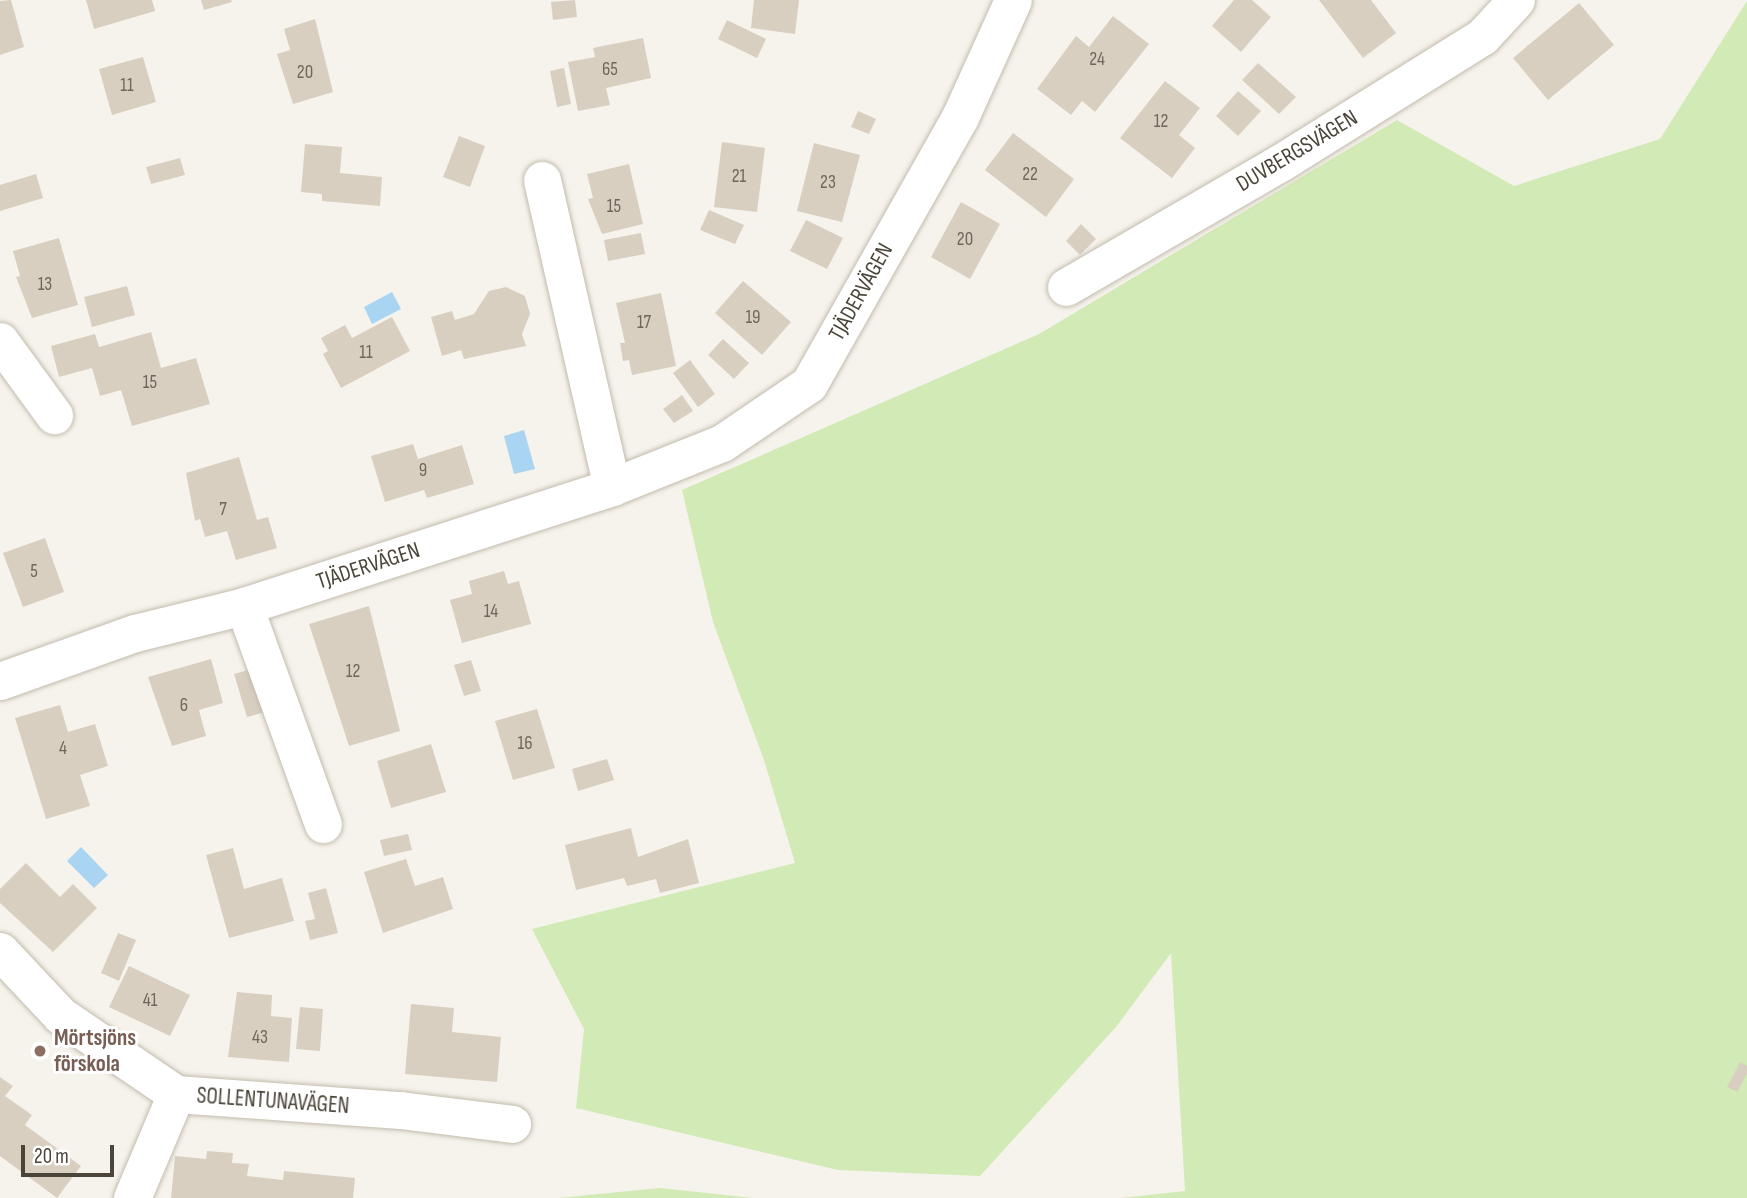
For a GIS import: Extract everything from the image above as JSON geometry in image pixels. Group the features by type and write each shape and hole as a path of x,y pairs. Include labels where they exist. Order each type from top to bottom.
{"street":[{"name":"TJÄDERVÄGEN","path":"0,681 135,633 244,606 612,487 722,443 808,384 960,117 1013,0"},
{"name":"DUVBERGSVÄGEN","path":"1066,287 1280,163 1482,37 1516,0"},
{"path":"542,180 612,487"},
{"path":"0,341 54,415"},
{"path":"244,606 323,824"},
{"name":"SOLLENTUNAVÄGEN","path":"0,951 60,1015 176,1094 400,1110 512,1124"},
{"path":"132,1198 176,1094"}],"green space":[{"path":"1747,1 1747,1198 1121,1198 1185,1191 1171,953 1116,1027 980,1176 838,1170 576,1108 584,1029 532,929 795,863 764,760 713,622 682,490 1039,334 1397,120 1514,186 1660,139"},
{"path":"660,1188 753,1198 558,1198"}],"water":[{"path":"392,292 401,309 372,324 364,307"},
{"path":"524,430 535,469 514,474 504,436"},
{"path":"81,847 108,875 94,888 67,861"}],"building":[{"path":"11,0 24,47 0,55 0,1"},
{"path":"86,0 152,0 155,11 94,29"},
{"path":"201,0 231,0 232,2 204,10"},
{"path":"575,0 577,17 553,20 551,2"},
{"path":"754,0 799,0 795,34 751,28"},
{"path":"1234,0 1252,0 1271,17 1241,52 1212,26"},
{"path":"1319,0 1371,0 1396,33 1363,58"},
{"path":"1579,3 1614,45 1548,100 1513,58"},
{"path":"1113,16 1149,44 1095,112 1082,101 1071,115 1037,89 1076,36 1089,47"},
{"path":"315,19 333,92 293,104 277,54 290,50 284,29"},
{"path":"727,20 766,39 757,58 718,39"},
{"path":"643,38 651,78 606,88 610,105 578,111 568,62 595,57 593,48"},
{"path":"143,57 156,102 112,115 99,69"},
{"path":"1258,63 1296,97 1279,114 1242,80"},
{"path":"564,68 571,104 557,107 550,71"},
{"path":"1165,81 1200,108 1179,135 1195,148 1172,178 1120,138"},
{"path":"1238,91 1261,111 1238,136 1216,116"},
{"path":"858,111 876,119 869,134 851,127"},
{"path":"1013,133 1074,179 1046,217 985,170"},
{"path":"459,136 485,146 470,187 443,177"},
{"path":"722,142 765,148 757,212 714,207"},
{"path":"814,143 860,155 842,222 797,211"},
{"path":"305,144 342,147 340,173 382,177 380,206 322,201 322,194 301,192"},
{"path":"180,158 185,175 151,184 146,167"},
{"path":"629,164 643,224 602,234 588,199 593,198 587,174"},
{"path":"36,174 43,198 0,211 0,185"},
{"path":"961,202 1000,224 970,279 931,257"},
{"path":"709,210 744,225 735,244 700,230"},
{"path":"806,220 843,238 827,269 790,251"},
{"path":"1081,224 1096,239 1080,255 1066,241"},
{"path":"641,233 645,254 608,261 604,240"},
{"path":"59,238 78,305 32,318 16,277 20,276 13,251"},
{"path":"743,281 791,322 762,355 715,313"},
{"path":"127,286 135,315 92,327 84,297"},
{"path":"506,287 525,296 530,314 522,334 526,346 464,359 461,350 442,356 431,317 452,311 455,320 474,314 489,291"},
{"path":"661,293 676,366 632,375 629,360 623,361 620,343 625,343 616,303"},
{"path":"392,317 410,351 341,388 323,354 328,351 321,338 345,325 352,338"},
{"path":"151,332 161,368 196,358 210,404 132,426 121,390 100,396 92,368 59,377 51,346 95,334 99,347"},
{"path":"723,339 749,363 734,379 708,355"},
{"path":"690,360 715,394 698,407 673,373"},
{"path":"682,395 693,411 674,423 663,409"},
{"path":"413,444 418,459 462,445 474,484 427,498 424,490 385,502 371,456"},
{"path":"239,457 257,520 268,517 277,548 236,560 227,531 205,537 200,519 195,521 186,473"},
{"path":"45,538 64,592 23,607 3,553"},
{"path":"504,571 508,584 519,581 531,624 462,643 450,600 472,594 469,581"},
{"path":"369,606 400,731 349,746 309,624"},
{"path":"211,659 223,703 199,710 206,736 172,746 148,677"},
{"path":"471,660 481,691 464,696 454,665"},
{"path":"252,669 265,712 247,717 234,674"},
{"path":"60,705 68,732 95,724 108,766 80,775 90,806 46,819 15,718"},
{"path":"537,709 555,768 513,780 495,721"},
{"path":"431,744 446,792 391,808 377,761"},
{"path":"607,759 614,780 578,791 572,769"},
{"path":"631,828 638,857 688,839 699,883 660,893 656,879 627,886 624,878 576,890 565,845"},
{"path":"408,834 412,850 384,856 380,840"},
{"path":"233,848 244,889 282,878 294,921 229,938 206,855"},
{"path":"406,859 415,886 443,877 453,909 383,933 364,872"},
{"path":"26,863 60,897 73,884 97,908 53,952 0,903 0,889"},
{"path":"326,888 338,933 310,940 305,921 315,919 308,893"},
{"path":"118,933 136,940 119,981 101,973"},
{"path":"129,966 190,995 170,1036 109,1007"},
{"path":"237,992 272,995 271,1016 292,1018 289,1062 228,1057"},
{"path":"411,1004 454,1008 452,1032 501,1037 497,1082 405,1074"},
{"path":"300,1007 323,1009 320,1051 296,1049"},
{"path":"1740,1062 1747,1066 1747,1074 1737,1092 1727,1087"},
{"path":"0,1077 13,1086 5,1096 32,1115 25,1125 81,1166 57,1198 0,1156"},
{"path":"207,1151 233,1153 232,1163 249,1164 247,1176 283,1180 284,1171 355,1178 353,1198 171,1198 175,1156 206,1159"}],"place":[{"name":"Mörtsjöns förskola","path":"40,1051"}]}
